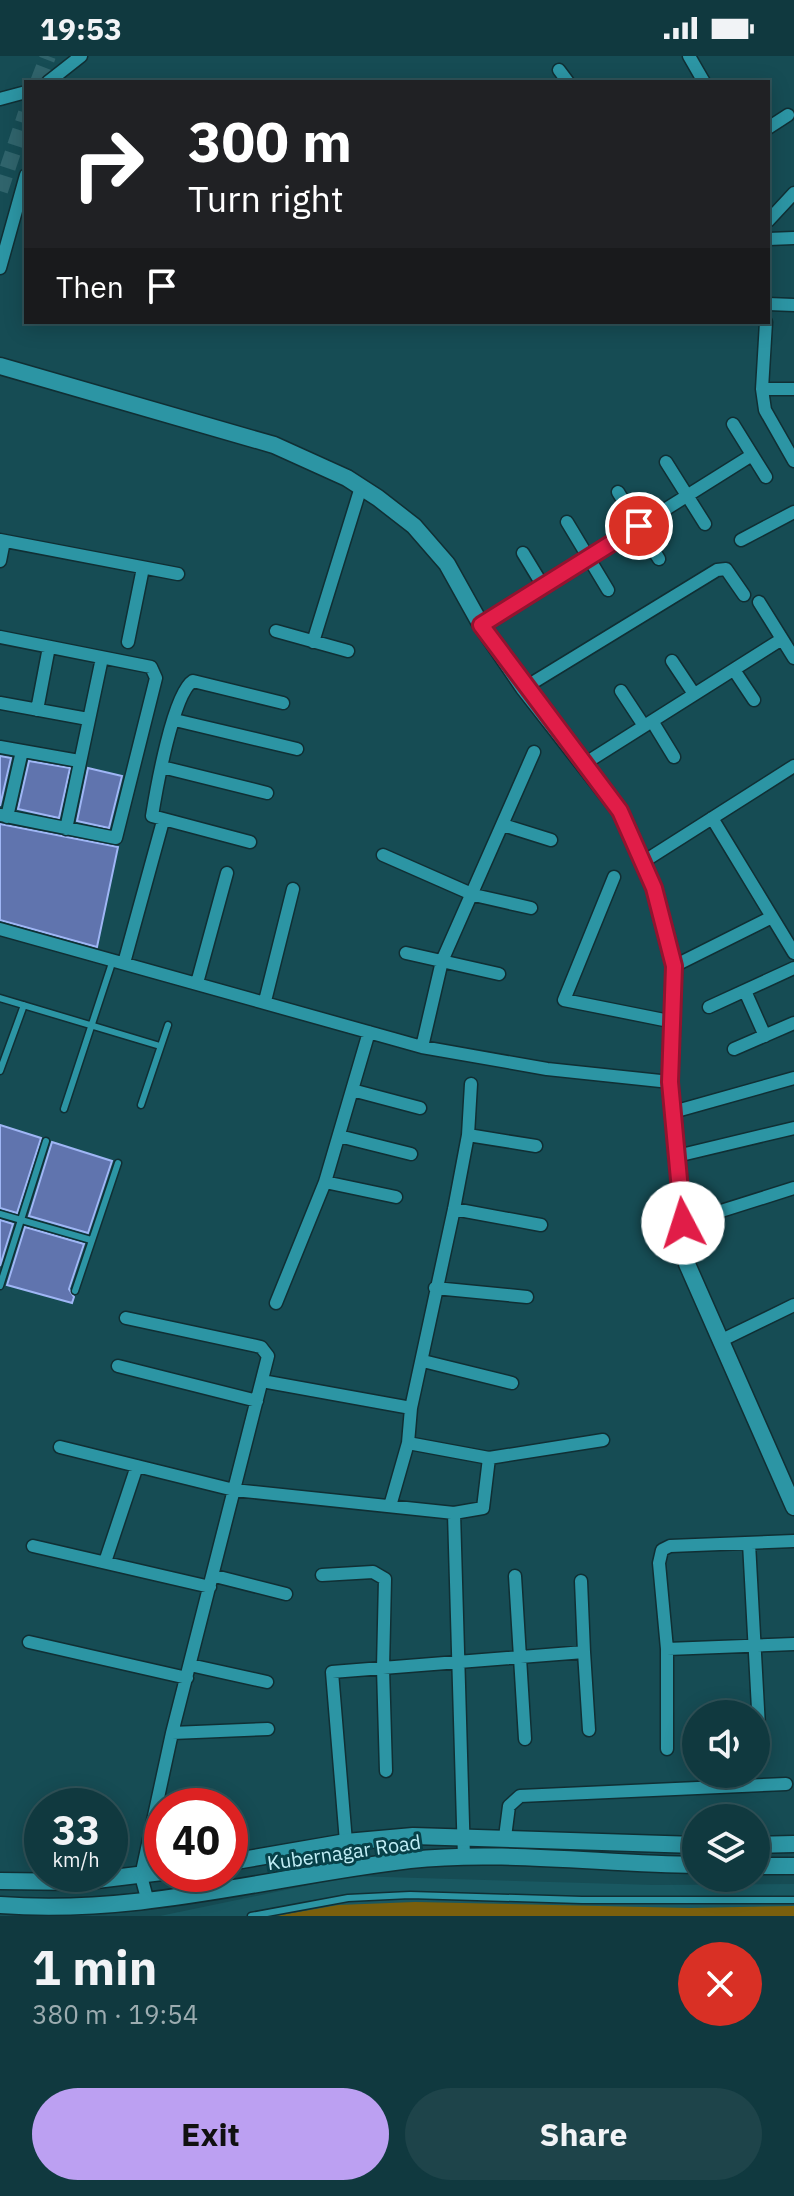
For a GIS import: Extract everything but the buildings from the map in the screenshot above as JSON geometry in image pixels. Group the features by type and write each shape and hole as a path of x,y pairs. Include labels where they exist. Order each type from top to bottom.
{"street":[{"path":"52,80 81,56"},
{"path":"689,56 703,80"},
{"path":"559,70 566,80"},
{"path":"0,99 24,93"},
{"path":"770,127 788,115"},
{"path":"0,268 24,182"},
{"path":"770,219 794,193"},
{"path":"770,239 794,238"},
{"path":"770,304 794,305"},
{"path":"766,324 762,389 765,410 794,461"},
{"path":"0,366 274,445 361,487 414,526 447,564 481,625 524,688 620,811 654,888 674,966 670,1082 687,1264 794,1507"},
{"path":"762,389 794,389"},
{"path":"733,424 766,477"},
{"path":"481,625 752,455"},
{"path":"666,462 705,524"},
{"path":"313,642 361,487"},
{"path":"618,492 659,559"},
{"path":"741,540 794,512"},
{"path":"567,522 608,590"},
{"path":"0,561 2,541 178,574"},
{"path":"523,553 543,586"},
{"path":"128,642 143,568"},
{"path":"524,688 717,570 726,569 744,595"},
{"path":"759,602 794,658"},
{"path":"276,631 348,651"},
{"path":"0,637 151,667 156,678 119,833 110,839 3,816 22,751"},
{"path":"584,764 782,639"},
{"path":"37,710 49,647"},
{"path":"66,829 102,658"},
{"path":"672,661 694,694"},
{"path":"734,670 754,700"},
{"path":"250,842 152,816 162,767 183,693 193,681 283,703"},
{"path":"621,691 674,757"},
{"path":"0,703 88,719"},
{"path":"175,720 297,749"},
{"path":"0,747 79,761"},
{"path":"422,1047 442,961 474,895 534,752"},
{"path":"643,862 794,766"},
{"path":"162,767 267,793"},
{"path":"712,818 794,953"},
{"path":"119,961 163,821"},
{"path":"503,825 551,840"},
{"path":"383,855 474,895 531,908"},
{"path":"197,983 227,873"},
{"path":"614,877 564,1000 674,1022"},
{"path":"265,1001 293,889"},
{"path":"674,966 772,917"},
{"path":"0,929 422,1047 547,1069 670,1082"},
{"path":"406,953 499,974"},
{"path":"709,1007 792,973"},
{"path":"745,991 765,1036"},
{"path":"734,1049 794,1023"},
{"path":"276,1303 325,1182 369,1032"},
{"path":"673,1112 794,1078"},
{"path":"390,1506 408,1443 411,1408 454,1209 468,1135 471,1084"},
{"path":"352,1090 420,1108"},
{"path":"677,1156 794,1128"},
{"path":"468,1135 536,1146"},
{"path":"339,1136 411,1154"},
{"path":"325,1182 396,1197"},
{"path":"683,1223 794,1188"},
{"path":"454,1209 541,1225"},
{"path":"435,1288 527,1297"},
{"path":"720,1341 794,1305"},
{"path":"126,1318 261,1347 268,1356 213,1582 172,1733 141,1876 148,1902"},
{"path":"423,1361 512,1383"},
{"path":"118,1366 257,1401"},
{"path":"262,1381 411,1408"},
{"path":"408,1443 489,1458 603,1440"},
{"path":"60,1447 234,1490 454,1513 483,1508 489,1458"},
{"path":"105,1562 137,1466"},
{"path":"454,1513 464,1858"},
{"path":"667,1749 667,1649 659,1563 662,1550 670,1546 794,1541"},
{"path":"749,1543 758,1700"},
{"path":"33,1546 286,1594"},
{"path":"322,1575 373,1572 383,1575 386,1771"},
{"path":"515,1576 525,1739"},
{"path":"581,1581 589,1730"},
{"path":"29,1642 267,1682"},
{"path":"667,1649 794,1644"},
{"path":"346,1842 332,1672 584,1652"},
{"path":"172,1733 268,1729"},
{"path":"505,1837 509,1806 520,1796 786,1784"},
{"name":"Kubernagar Road","path":"248,1859 346,1842 463,1835 682,1844"},
{"path":"770,1845 794,1844"},
{"name":"Kubernagar Road","path":"0,1905 37,1908 148,1902 412,1860 464,1858 682,1865"},
{"path":"770,1866 794,1866"},
{"path":"0,1881 80,1882 144,1875"}],"lane":[{"path":"64,1109 90,1022 119,961"},
{"path":"0,998 90,1022 160,1046"},
{"path":"0,1071 24,1005"},
{"path":"141,1105 168,1025"},
{"path":"0,1286 46,1141"},
{"path":"75,1291 118,1163"},
{"path":"0,1214 91,1240"},
{"path":"251,1916 309,1904 396,1895 659,1901 794,1900"}],"shaded area":[{"path":"352,1876 682,1885 682,1892 770,1892 770,1884 794,1884 794,1916 160,1916"},
{"path":"415,1902 690,1908 794,1906 794,1916 276,1916 338,1905"}],"tunnel":[{"path":"39,80 48,56"},
{"path":"0,191 24,119"}],"route":[{"path":"639,526 481,625 524,688 620,811 654,888 674,966 670,1082 683,1223"}]}
